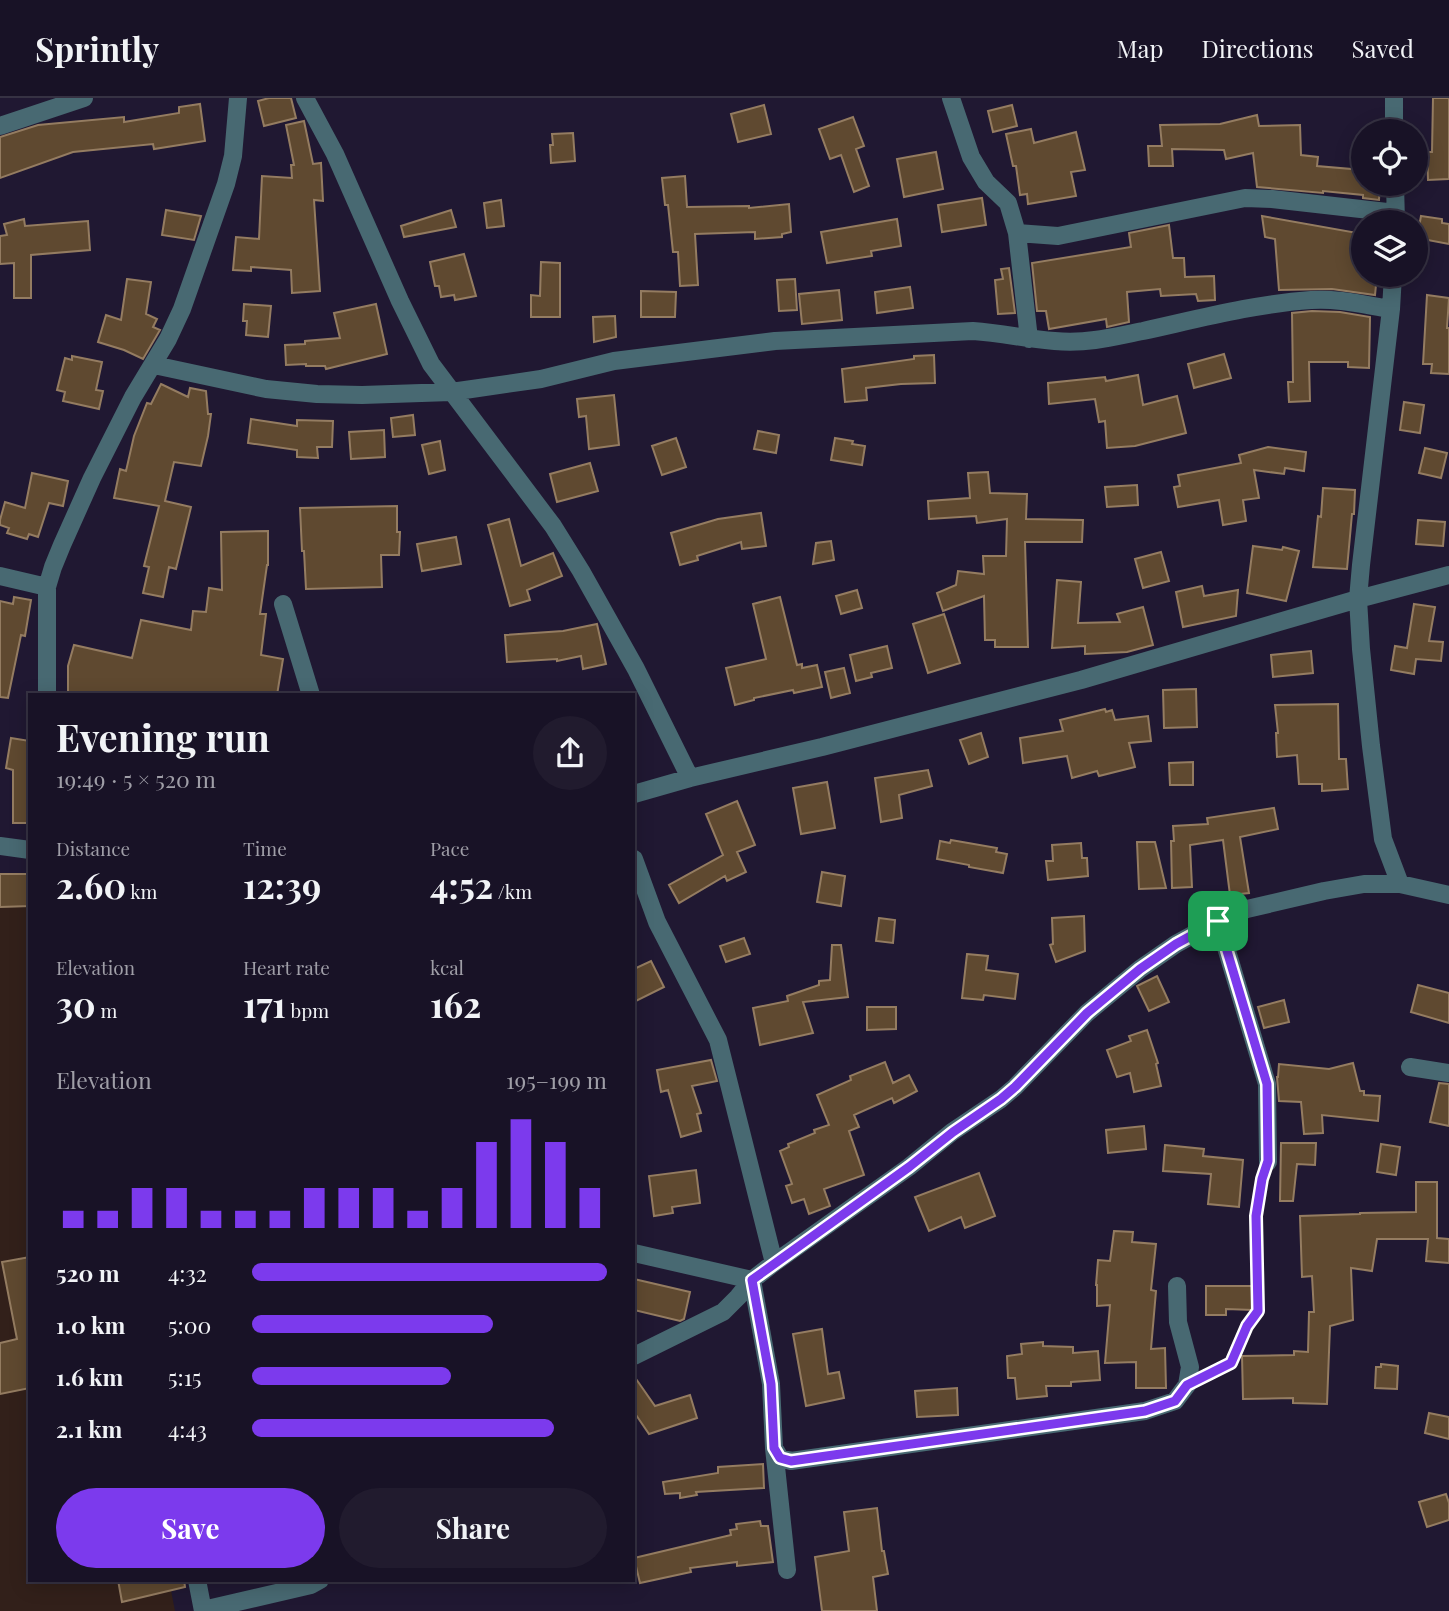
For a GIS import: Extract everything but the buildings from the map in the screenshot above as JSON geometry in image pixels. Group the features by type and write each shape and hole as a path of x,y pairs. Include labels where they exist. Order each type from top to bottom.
{"street":[{"path":"0,126 84,98"},
{"path":"47,693 47,587 62,545 92,478 134,397 168,340 182,309 226,184 233,156 238,98"},
{"path":"305,98 335,154 431,364 553,526 636,669 690,778"},
{"path":"951,98 971,157 986,182 1008,203 1017,233 1029,340"},
{"path":"1394,98 1394,119"},
{"path":"1017,233 1058,236 1245,198 1272,198 1351,211"},
{"path":"1392,287 1359,600 1368,719 1383,839 1400,884"},
{"path":"154,365 266,389 317,394 451,392 541,379 614,361 775,341 973,331 1061,343 1096,340 1266,305 1314,299 1340,300 1391,309"},
{"path":"635,794 1081,680 1449,575"},
{"path":"0,576 47,587"},
{"path":"283,604 310,693"},
{"path":"0,846 28,850"},
{"path":"635,862 657,922 718,1040 774,1263"},
{"path":"635,1355 723,1311 752,1280 774,1263 1001,1099 1087,1013 1140,969 1176,944 1247,909 1324,891 1364,884 1400,884 1449,895"},
{"path":"1218,921 1267,1084 1268,1161"},
{"path":"1410,1067 1449,1073"},
{"path":"635,1253 752,1280"},
{"path":"752,1280 771,1384 774,1448 787,1570"},
{"path":"774,1448 780,1458 791,1461 1145,1411 1175,1401 1187,1385 1189,1367 1178,1322 1177,1286"},
{"path":"197,1582 203,1610 316,1582"}],"path":[{"path":"1187,1385 1231,1363 1247,1326 1258,1311 1256,1216 1268,1161"}],"shaded area":[{"path":"28,901 28,1582 169,1582 175,1611 0,1611 0,904"}],"route":[{"path":"1218,921 1267,1084 1268,1161 1256,1216 1258,1311 1247,1326 1231,1363 1187,1385 1175,1401 1145,1411 791,1461 780,1458 774,1448 771,1384 752,1280 1001,1099 1087,1013 1140,969 1176,944 1218,921"}]}
